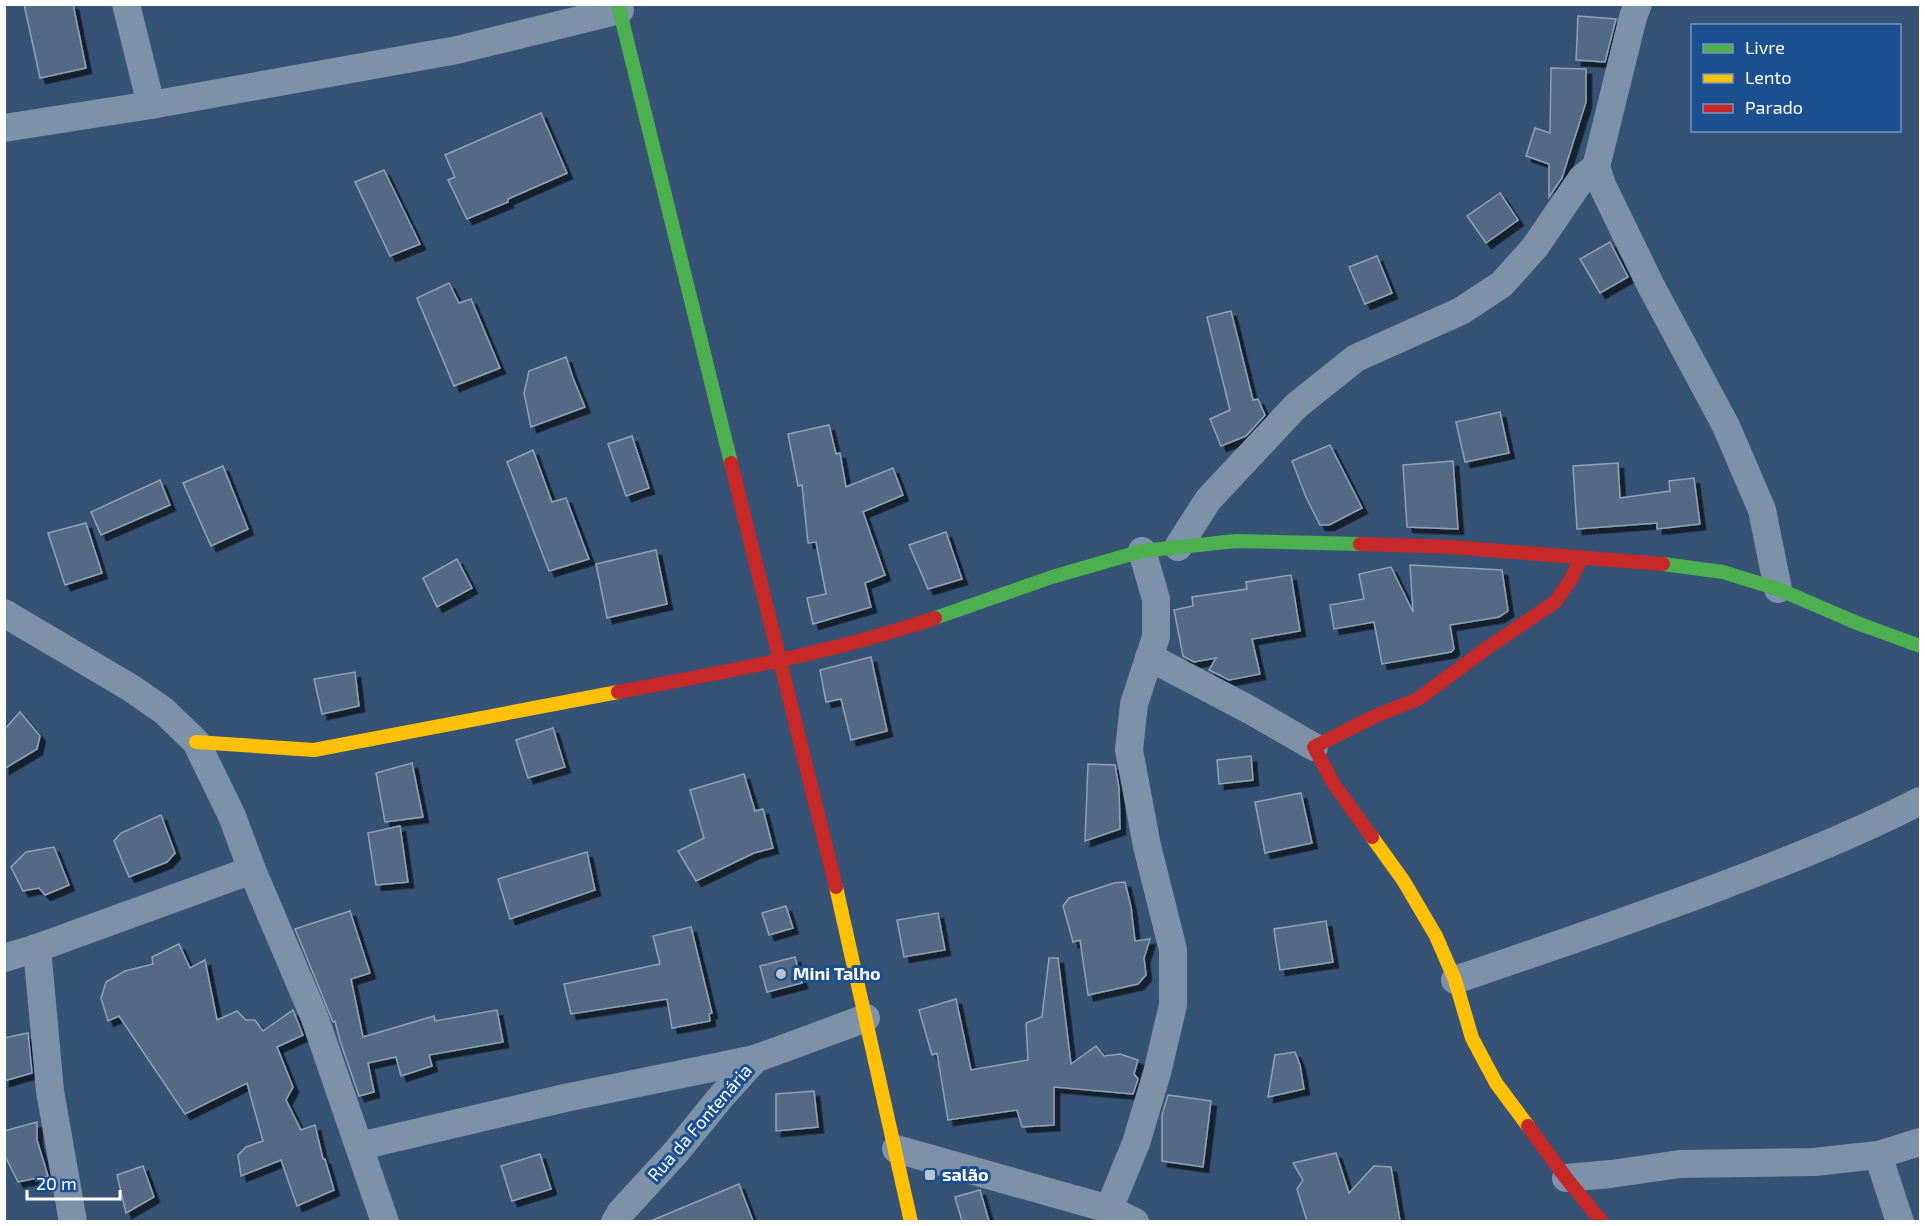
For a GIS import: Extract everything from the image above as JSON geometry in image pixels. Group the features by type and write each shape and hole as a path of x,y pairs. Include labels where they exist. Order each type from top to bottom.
{"street":[{"path":"126,4 151,105"},
{"path":"1638,4 1596,167 1602,185 1651,286 1726,426 1762,510 1779,589"},
{"path":"4,128 151,105 457,50 619,7 782,661 911,1221"},
{"path":"1178,547 1208,500 1296,406 1356,358 1461,311 1502,284 1535,248 1582,178 1596,167"},
{"path":"196,742 314,750 782,661 905,628 1052,577 1142,551 1236,541 1451,547 1639,561 1723,572 1779,589 1857,623 1920,646"},
{"path":"1109,1209 1136,1143 1157,1073 1173,1005 1173,950 1147,846 1130,750 1134,704 1156,637 1156,599 1142,551"},
{"path":"1314,747 1373,717 1418,699 1555,602 1570,581 1582,557"},
{"path":"4,613 139,694 164,711 196,742 232,816 252,870 314,1016 385,1221"},
{"path":"1149,657 1250,710 1314,747 1333,783 1403,880 1436,936 1455,980 1472,1038 1496,1083 1566,1178 1602,1221"},
{"path":"1455,980 1597,932 1783,863 1873,826 1920,801"},
{"path":"5,955 37,948 252,870"},
{"path":"37,948 50,1091 73,1221"},
{"name":"Rua da Fontenária","path":"615,1221 755,1059 866,1018"},
{"path":"360,1146 565,1098 755,1059"},
{"path":"1566,1178 1680,1164 1814,1162 1878,1155 1920,1142"},
{"path":"896,1149 1109,1209 1135,1221"},
{"path":"1878,1155 1900,1221"}],"building":[{"path":"24,4 73,4 86,68 40,78"},
{"path":"1578,16 1616,19 1605,62 1576,60"},
{"path":"1551,68 1586,69 1586,102 1562,178 1549,197 1549,164 1526,156 1535,128 1550,133"},
{"path":"541,113 567,173 467,219 448,180 455,177 445,155"},
{"path":"384,170 420,244 390,256 355,182"},
{"path":"1500,193 1518,220 1486,243 1467,216"},
{"path":"1610,242 1628,277 1600,293 1580,259"},
{"path":"1377,256 1392,293 1365,304 1349,267"},
{"path":"449,283 459,303 471,299 500,368 454,386 417,298"},
{"path":"1231,311 1253,400 1258,399 1265,415 1246,436 1221,446 1210,419 1230,410 1207,317"},
{"path":"566,357 585,407 531,427 524,393 529,371"},
{"path":"1500,412 1509,453 1465,462 1456,422"},
{"path":"829,425 836,454 840,453 846,487 893,468 903,495 863,512 885,575 865,583 871,607 813,624 807,598 826,594 816,542 808,543 802,485 798,486 788,434"},
{"path":"632,436 649,488 626,496 608,444"},
{"path":"1330,445 1362,508 1329,525 1320,525 1292,461"},
{"path":"533,450 552,502 566,498 589,559 549,571 507,462"},
{"path":"1453,461 1458,529 1407,527 1403,465"},
{"path":"1618,463 1620,498 1670,491 1669,481 1694,478 1700,524 1657,529 1657,523 1577,529 1573,466"},
{"path":"223,466 248,529 211,546 183,483"},
{"path":"160,480 170,505 101,535 91,512"},
{"path":"86,523 102,573 65,585 48,533"},
{"path":"946,532 962,579 928,589 909,545"},
{"path":"656,550 667,604 607,618 596,564"},
{"path":"457,559 472,588 437,607 423,578"},
{"path":"1410,565 1502,570 1508,611 1499,617 1450,625 1454,649 1451,652 1382,664 1374,622 1334,629 1330,605 1364,599 1359,574 1391,567 1413,612"},
{"path":"1291,575 1300,631 1252,639 1260,674 1229,680 1209,670 1216,658 1194,662 1183,656 1174,610 1193,606 1192,597 1247,589 1246,582"},
{"path":"871,657 887,731 851,740 841,699 826,702 820,670"},
{"path":"355,672 359,706 322,714 314,679"},
{"path":"20,712 40,736 37,749 4,769 4,730"},
{"path":"553,728 565,767 528,778 516,740"},
{"path":"1251,756 1253,780 1219,784 1217,760"},
{"path":"412,763 423,817 385,822 376,773"},
{"path":"1088,764 1115,765 1119,788 1120,829 1085,841"},
{"path":"744,774 755,811 763,809 773,848 754,853 696,881 678,851 704,838 690,790"},
{"path":"1301,793 1312,843 1265,853 1255,802"},
{"path":"161,815 175,853 167,862 129,877 114,841 121,833"},
{"path":"400,826 408,882 376,885 368,833"},
{"path":"54,847 69,885 45,895 39,888 23,891 11,867 26,852"},
{"path":"587,852 595,890 510,919 498,879"},
{"path":"1125,882 1135,941 1150,939 1144,958 1146,975 1138,984 1088,995 1080,940 1073,942 1063,906 1069,898 1114,883"},
{"path":"786,906 793,928 769,935 762,913"},
{"path":"350,911 370,973 351,979 363,1037 434,1016 435,1021 497,1010 503,1042 429,1055 432,1066 401,1076 396,1057 368,1063 374,1092 359,1096 335,1021 333,1022 295,929"},
{"path":"938,913 945,950 904,957 897,920"},
{"path":"1326,921 1333,962 1280,970 1274,929"},
{"path":"691,927 712,1013 709,1014 710,1021 672,1028 667,999 571,1014 564,984 660,964 653,936"},
{"path":"179,944 190,968 205,960 217,1020 237,1011 246,1020 255,1020 263,1031 293,1010 303,1035 277,1047 293,1087 286,1100 301,1130 315,1125 323,1159 325,1159 334,1190 297,1206 281,1160 241,1176 238,1155 246,1147 263,1141 247,1083 185,1114 119,1016 108,1021 101,998 106,982 125,971 153,964 152,957"},
{"name":"Mini Talho","path":"795,957 802,983 767,992 760,966"},
{"path":"1049,958 1058,958 1071,1064 1096,1046 1104,1056 1120,1054 1138,1060 1134,1074 1138,1079 1133,1094 1054,1087 1054,1125 1022,1127 1017,1110 948,1120 937,1053 932,1055 919,1010 956,999 971,1070 1028,1060 1026,1023 1042,1017"},
{"path":"28,1033 32,1073 4,1081 4,1038"},
{"path":"1295,1052 1304,1089 1268,1097 1275,1055"},
{"path":"814,1091 818,1127 776,1131 776,1094"},
{"path":"1168,1095 1211,1101 1203,1167 1162,1161 1162,1115"},
{"path":"37,1122 37,1140 48,1176 18,1182 4,1154 4,1131"},
{"path":"1336,1153 1349,1193 1374,1166 1391,1167 1400,1221 1307,1221 1297,1189 1303,1180 1293,1163"},
{"path":"540,1154 551,1189 512,1201 501,1166"},
{"path":"143,1166 154,1197 126,1213 117,1175"},
{"path":"739,1184 753,1221 653,1221 653,1220"},
{"path":"980,1190 989,1221 962,1221 955,1197"}],"traffic: fast":[{"path":"618,4 731,463"},
{"path":"935,618 1052,577 1142,551 1236,541 1360,544"},
{"path":"1663,564 1723,572 1778,589 1857,623 1920,646"}],"traffic: slow":[{"path":"196,742 314,750 618,692"},
{"path":"1372,837 1403,880 1436,936 1455,980 1472,1038 1496,1083 1528,1126"},
{"path":"836,887 911,1222"}],"traffic: jam":[{"path":"731,463 836,887"},
{"path":"1360,544 1451,547 1663,564"},
{"path":"1372,837 1333,783 1314,747 1373,717 1418,699 1555,602 1570,581 1582,557"},
{"path":"618,692 818,652 935,618"},
{"path":"1528,1126 1602,1222"}],"place":[{"name":"Mini Talho","path":"781,974"},
{"name":"salão","path":"930,1175"}]}
